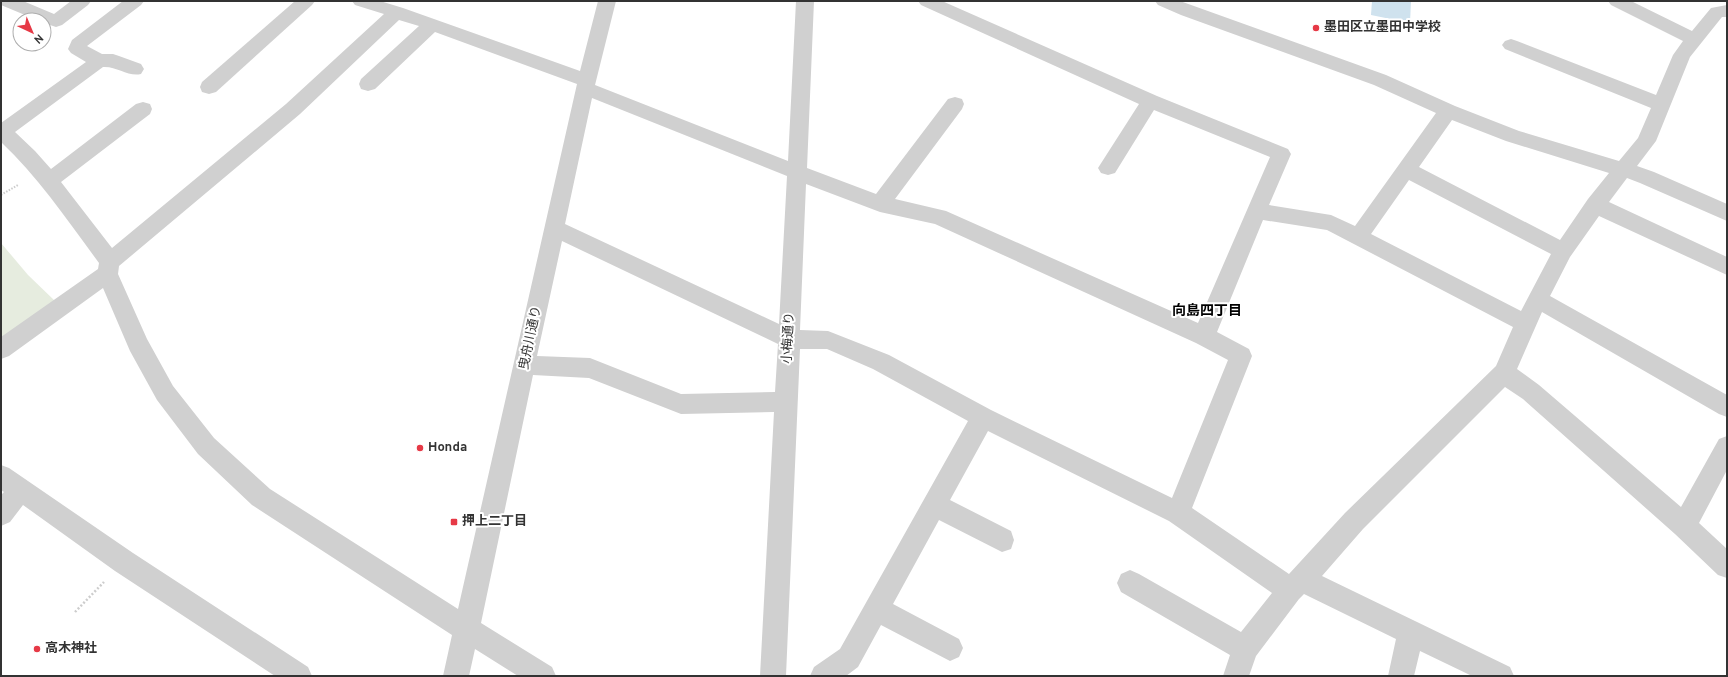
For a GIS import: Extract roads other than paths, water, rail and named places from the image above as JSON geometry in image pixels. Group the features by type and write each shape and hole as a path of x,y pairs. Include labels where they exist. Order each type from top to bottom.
{"street":[{"path":"7,1 56,21 82,1"},
{"path":"99,61 76,49 78,44 134,1"},
{"path":"209,87 306,1"},
{"path":"361,1 432,24 586,85 797,173 880,204 939,218 1204,336 1241,356 1178,513"},
{"name":"曳舟川通り","path":"456,676 526,365 586,85 607,1"},
{"name":"小梅通り","path":"773,676 805,1"},
{"path":"928,1 1150,101 1281,154 1204,336"},
{"path":"1164,1 1194,14 1380,80 1448,111 1513,136 1622,171 1647,177 1727,213"},
{"path":"1617,1 1694,39"},
{"path":"1236,676 1245,649 1296,585 1354,521 1504,373 1525,323 1564,252 1595,205 1646,141 1682,55 1717,12 1727,11"},
{"path":"1,349 108,268 293,109 397,12"},
{"path":"368,84 432,24"},
{"path":"1511,45 1662,105"},
{"path":"135,68 113,60 99,61 2,130 49,181 108,268 138,344 165,393 206,446 261,497 466,629 543,676"},
{"path":"1108,168 1150,101"},
{"path":"880,204 955,104"},
{"path":"49,181 143,109"},
{"path":"1358,237 1448,111"},
{"path":"1407,170 1564,252"},
{"path":"1595,205 1727,266"},
{"path":"1257,211 1331,223 1525,323"},
{"path":"555,228 789,339 828,340 881,362 982,417 1178,513 1296,585 1411,633 1501,676"},
{"path":"1537,299 1727,407"},
{"path":"526,365 590,368 680,404 786,402"},
{"path":"1504,373 1531,392 1684,526 1727,566"},
{"path":"823,676 849,658 982,417"},
{"path":"1684,526 1727,447"},
{"path":"1,514 11,483 287,673"},
{"path":"934,505 1002,540"},
{"path":"1130,583 1245,649"},
{"path":"877,609 950,648"},
{"path":"1401,676 1411,633"}],"water":[{"path":"1372,1 1411,1 1410,23 1371,15"}],"place":[{"name":"墨田区立墨田中学校","path":"1316,28"},
{"name":"Honda","path":"420,448"},
{"name":"押上二丁目","path":"454,522"},
{"name":"高木神社","path":"37,649"}],"district":[{"name":"向島四丁目","path":"1207,311"}]}
